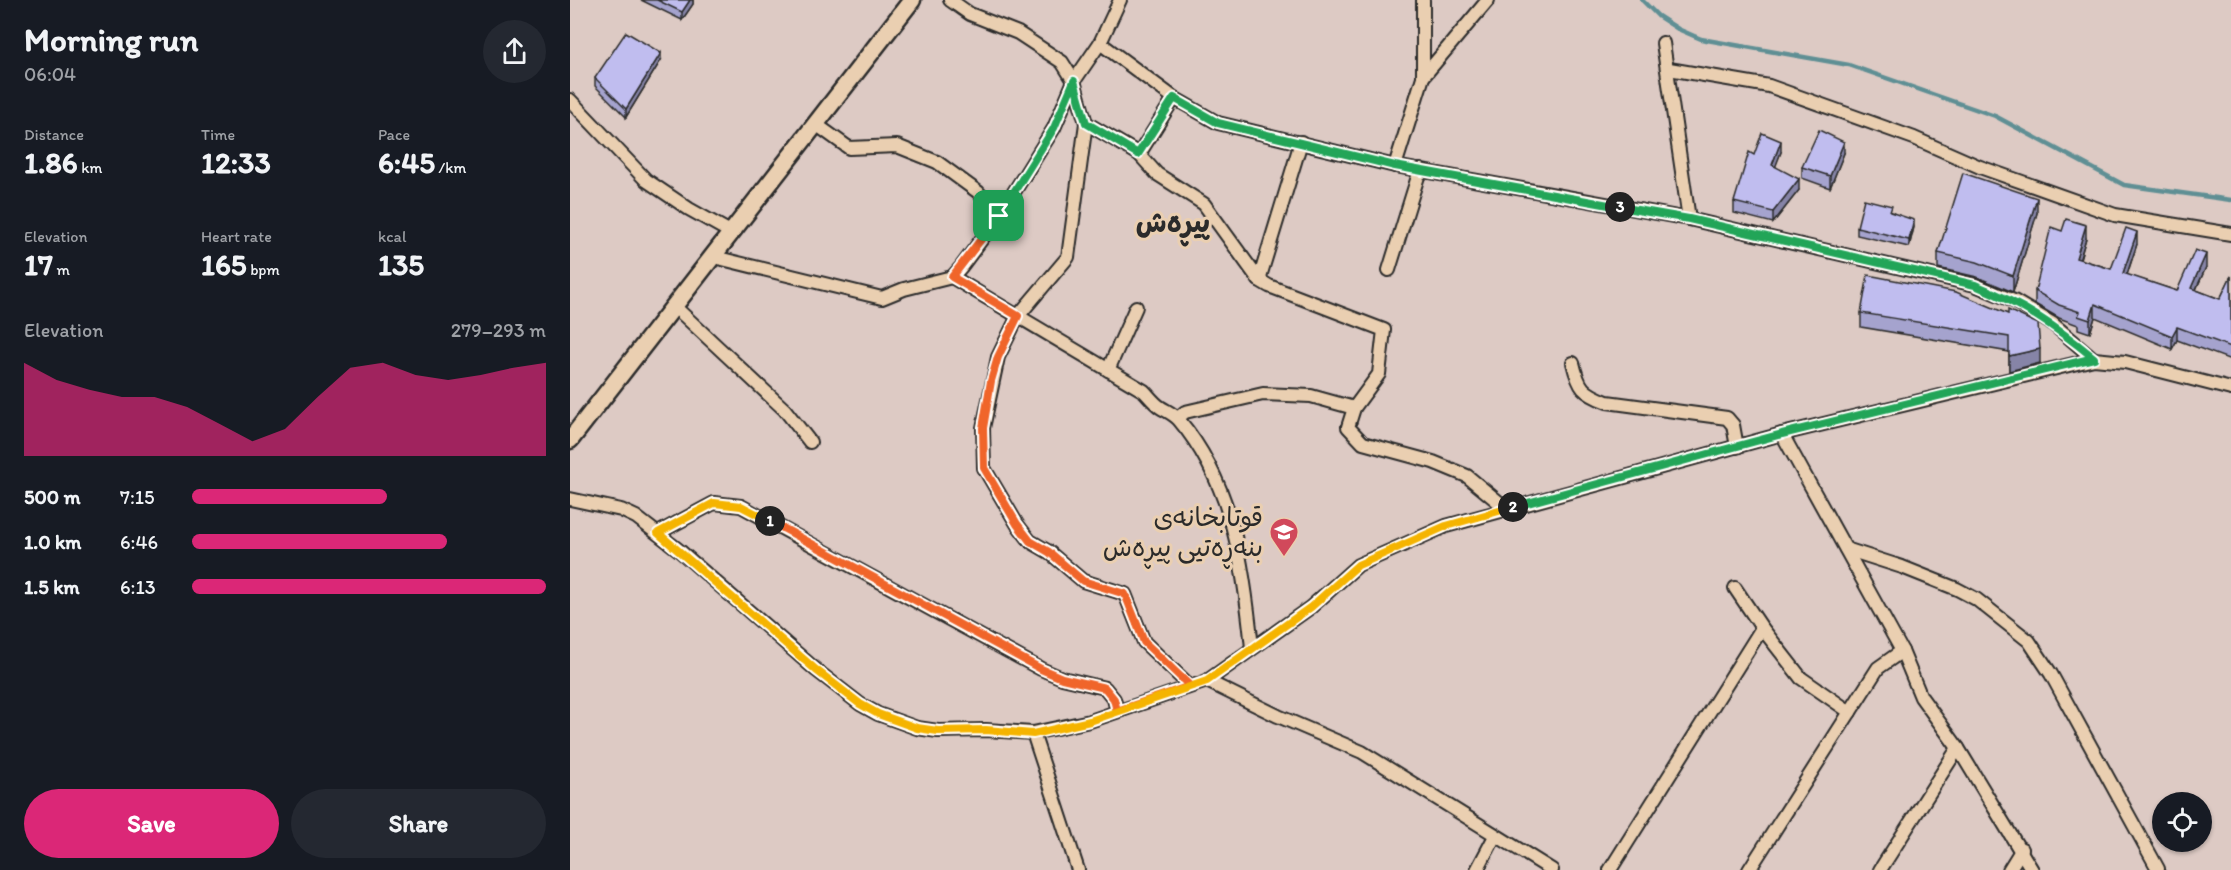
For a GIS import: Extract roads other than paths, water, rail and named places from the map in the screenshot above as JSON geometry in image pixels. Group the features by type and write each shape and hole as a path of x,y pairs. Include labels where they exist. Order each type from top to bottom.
{"street":[{"path":"570,440 714,258 912,0"},
{"path":"950,0 970,14 1018,33 1038,44 1062,62 1074,81 1086,123 1068,257 1018,316 998,357 991,381 983,428 984,468 1017,524 1030,541 1049,552 1083,581 1125,594 1144,642 1190,686"},
{"path":"714,258 882,298 904,289 952,277 999,216 1054,128 1074,81 1100,43 1120,0"},
{"path":"1395,166 1424,77 1422,0"},
{"path":"1424,77 1488,0"},
{"path":"1100,43 1174,98 1218,123 1395,166 1689,219 1975,285 2014,301 2053,324 2094,358"},
{"path":"1663,43 1669,69 1689,219"},
{"path":"1669,69 1769,86 1914,138 1990,171 2115,215 2231,234"},
{"path":"1138,154 1174,98"},
{"path":"570,100 646,180 689,209 732,233"},
{"path":"1086,123 1138,154 1157,174 1204,204 1259,280 1384,330 1379,374 1354,408 1348,427 1363,443 1433,462 1467,477 1507,509"},
{"path":"817,125 849,148 897,146 937,162 978,192 999,216"},
{"path":"1259,280 1302,142"},
{"path":"1389,270 1420,171"},
{"path":"952,277 1144,391 1158,406 1178,418 1217,481 1232,520 1242,559 1252,648"},
{"path":"675,307 785,410 810,442"},
{"path":"1108,370 1137,307"},
{"path":"570,499 621,510 658,533 816,670 860,704 878,714 917,728 938,731 986,730 1033,734 1090,721 1207,681 1311,607 1358,565 1446,526 1782,434 2094,358 2125,362 2231,389"},
{"path":"1573,363 1578,384 1590,395 1607,402 1727,418 1733,425 1737,447"},
{"path":"1178,418 1185,412 1263,394 1311,396 1354,408"},
{"path":"1782,434 1902,651 1921,697 1958,748 2022,849 2032,870"},
{"path":"658,533 714,503 741,506 1041,669 1062,678 1105,688 1114,699 1117,711"},
{"path":"1846,549 1902,567 1957,589 1976,599 2029,641 2051,674 2158,869"},
{"path":"1735,588 1762,628 1801,678 1850,712"},
{"path":"1610,870 1762,628"},
{"path":"1749,870 1878,668 1902,651"},
{"path":"1207,681 1278,716 1362,752 1552,870"},
{"path":"1033,734 1078,870"},
{"path":"1881,870 1958,748"},
{"path":"1477,870 1495,836"},
{"path":"2009,870 2022,849"}],"waterway":[{"path":"1642,0 1658,16 1678,29 1701,39 1849,65 1995,116 2124,185 2231,200"}],"place":[{"name":"قوتابخانەی بنەڕەتیی پیڕەش","path":"1284,558"}],"district":[{"name":"پیڕەش","path":"1173,222"}]}
